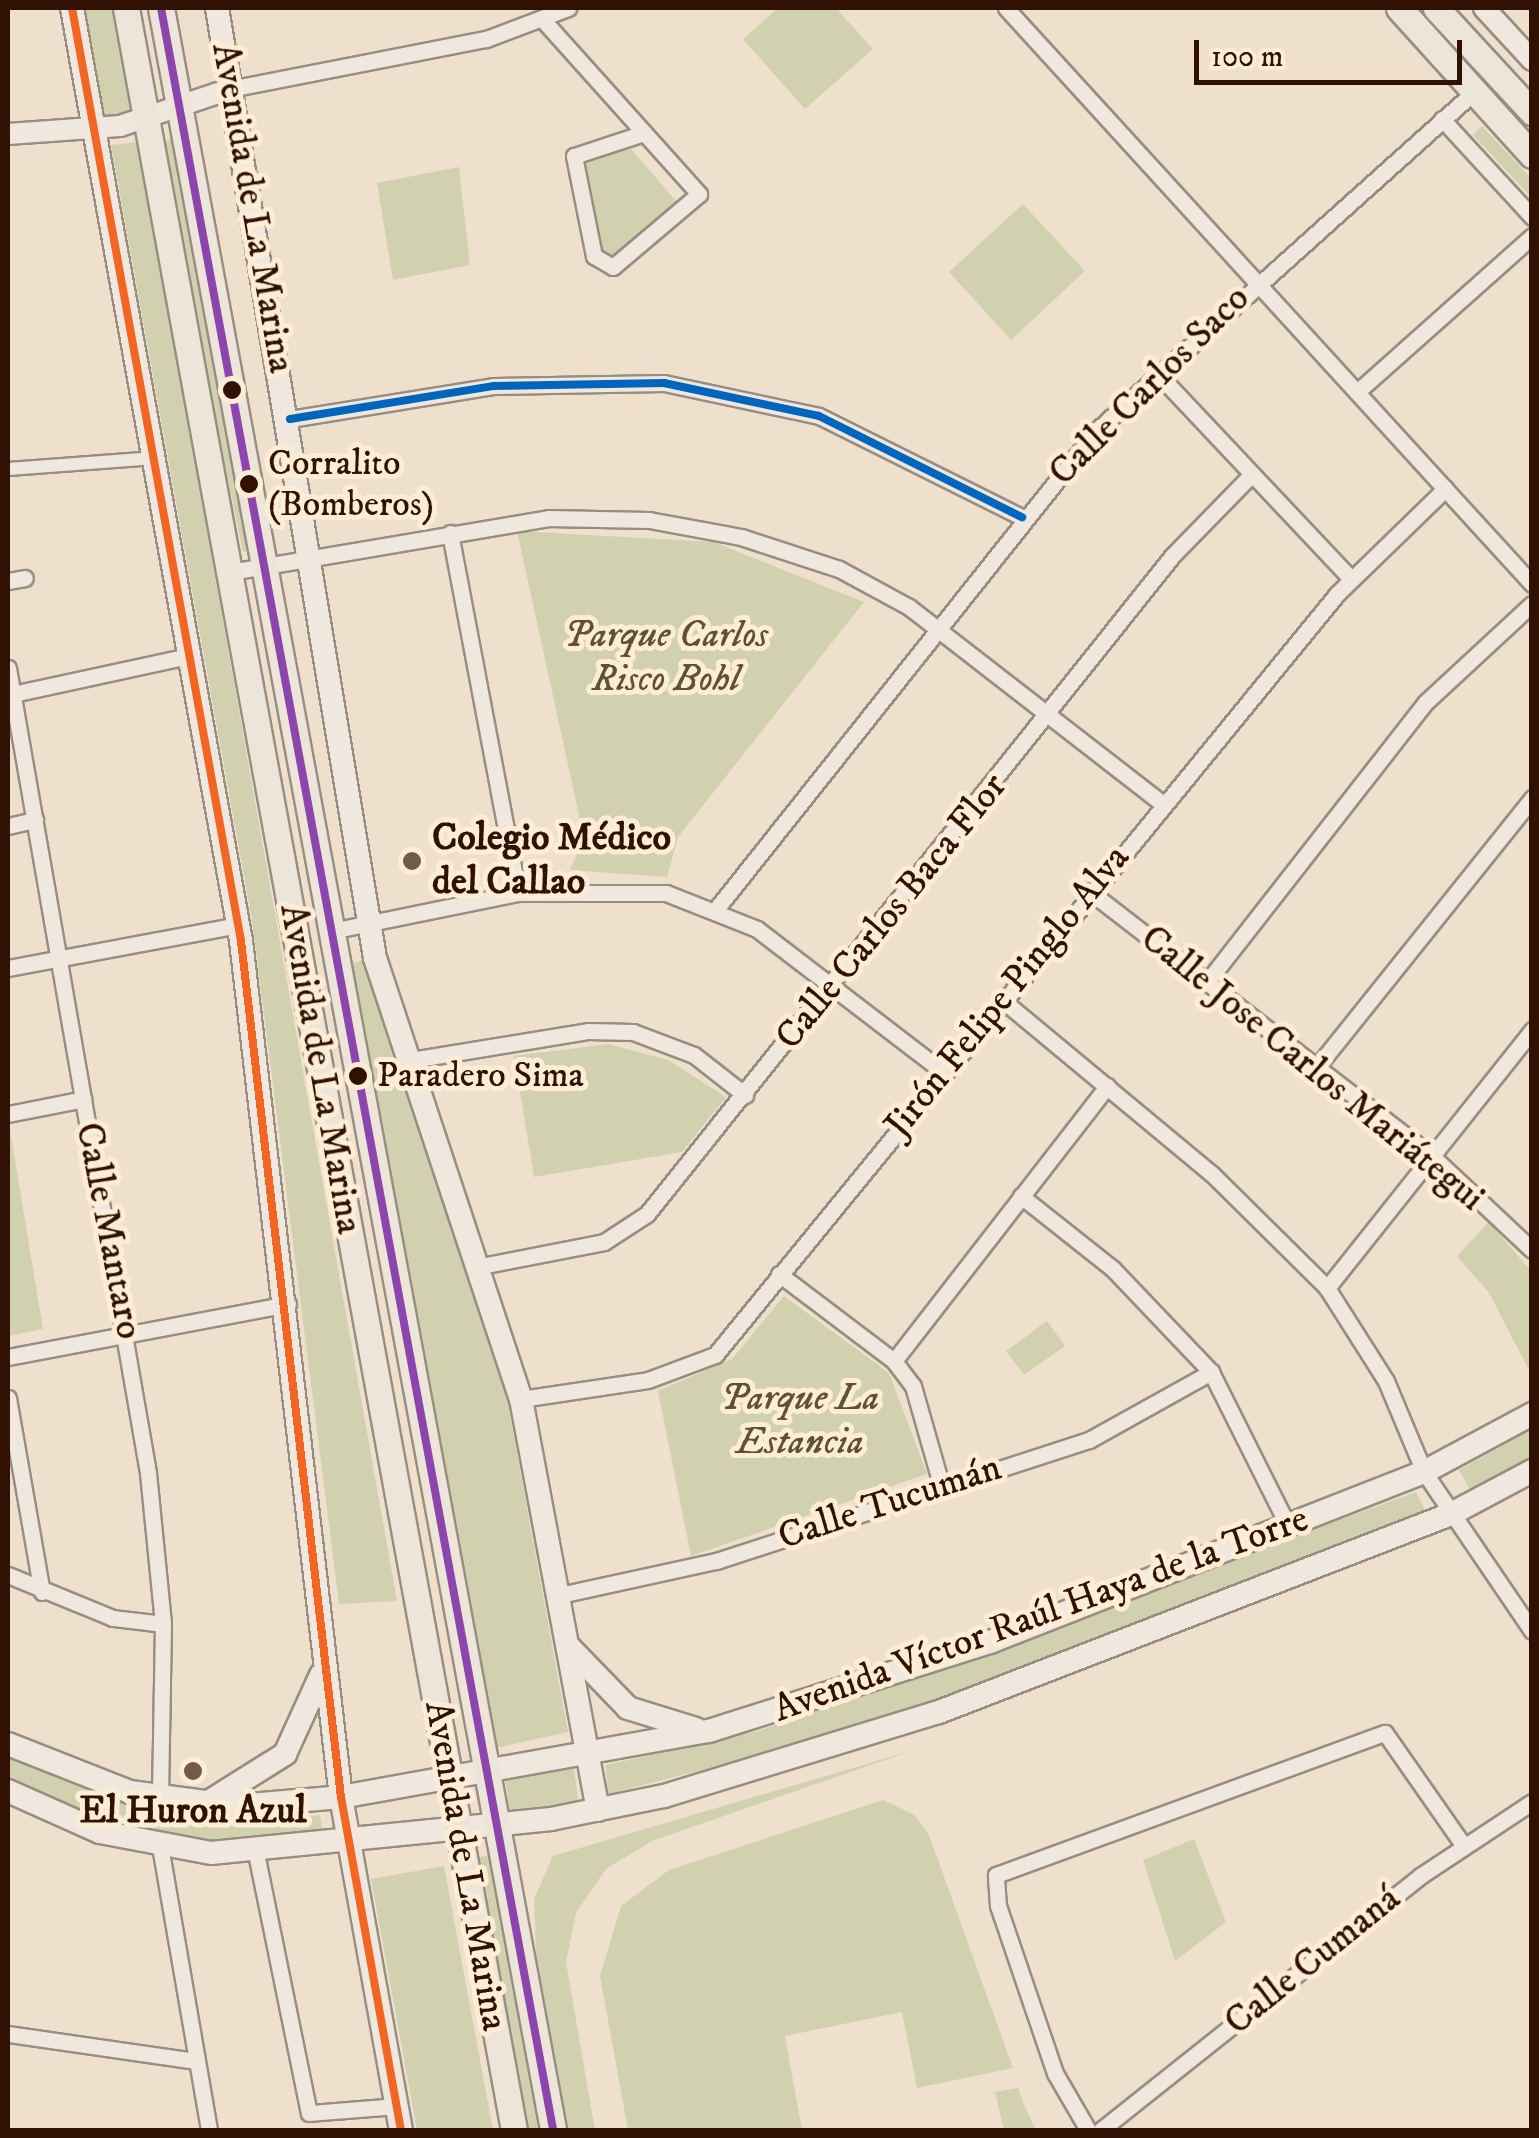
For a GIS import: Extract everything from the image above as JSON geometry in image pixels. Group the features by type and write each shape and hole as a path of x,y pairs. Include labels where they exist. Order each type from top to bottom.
{"main road":[{"name":"Avenida de La Marina","path":"72,8 238,924 288,1304 324,1656 348,1843 401,2130"},
{"name":"Avenida de La Marina","path":"126,8 456,1830 516,2126"},
{"name":"Avenida de La Marina","path":"161,8 553,2130"},
{"name":"Avenida de La Marina","path":"217,8 290,419 302,558 368,923 405,1061 482,1266 521,1398 598,1810"},
{"path":"1399,8 1532,156"},
{"path":"1436,8 1532,112"},
{"name":"Avenida Víctor Raúl Haya de la Torre","path":"8,1744 160,1798 204,1803 342,1797 709,1732 990,1642 1424,1472 1532,1414"},
{"name":"Avenida Víctor Raúl Haya de la Torre","path":"8,1791 100,1832 160,1846 256,1853 598,1810 824,1753 1451,1514 1532,1471"},
{"path":"564,1640 628,1708 709,1732"},
{"path":"204,1803 286,1754 307,1722 324,1656"}],"street":[{"path":"8,134 93,130 146,120 230,88 542,20 568,8"},
{"path":"1006,8 1532,584"},
{"path":"1484,8 1532,60"},
{"path":"542,20 644,132 698,194 623,264 594,256 574,156 644,132"},
{"name":"Calle Carlos Saco","path":"717,908 1022,517 1156,373 1256,280 1475,91"},
{"path":"1442,120 1532,217"},
{"path":"1357,392 1532,236"},
{"path":"1156,373 1351,579"},
{"path":"290,419 494,386 681,386 885,441 1022,517"},
{"path":"8,469 153,458"},
{"name":"Calle Carlos Baca Flor","path":"482,1266 622,1234 745,1095 834,986 1172,556 1251,475"},
{"name":"Jirón Felipe Pinglo Alva","path":"521,1398 693,1366 716,1355 1162,803 1351,579 1444,489"},
{"path":"230,572 450,533 585,516 684,525 814,558 936,626 1162,803"},
{"path":"450,533 518,893"},
{"path":"1207,982 1426,702 1532,604"},
{"path":"10,694 188,656"},
{"name":"Calle Mantaro","path":"8,668 129,1334 164,1624 160,1798"},
{"path":"1316,1068 1532,798"},
{"path":"8,826 35,820"},
{"path":"332,931 518,893 608,887 717,908 834,986 942,1071"},
{"name":"Calle Jose Carlos Mariátegui","path":"1089,892 1432,1156 1532,1250"},
{"path":"8,968 238,924"},
{"path":"1001,998 1266,1222 1328,1288 1386,1381 1424,1472 1532,1631"},
{"path":"405,1061 588,1030 633,1032 694,1054 745,1095"},
{"path":"1328,1288 1532,1030"},
{"path":"894,1361 1107,1086"},
{"path":"8,1114 84,1098"},
{"path":"1021,1196 1113,1270 1210,1372 1288,1526"},
{"path":"779,1274 894,1361 913,1386 941,1484"},
{"path":"8,1357 288,1304"},
{"name":"Calle Tucumán","path":"555,1596 716,1561 941,1484 1089,1440 1210,1372"},
{"path":"8,1398 42,1592"},
{"path":"8,1575 42,1592 164,1624"},
{"path":"1088,2130 1055,2073 998,1906 996,1875 1377,1734 1396,1737 1463,1845"},
{"name":"Calle Cumaná","path":"1100,2130 1463,1845 1532,1802"},
{"path":"160,1846 209,2130"},
{"path":"256,1853 309,2114 396,2106"},
{"path":"8,2034 196,2061"}],"green space":[{"path":"83,8 113,8 133,112 103,115"},
{"path":"778,8 836,8 873,49 805,109 743,39"},
{"path":"1482,126 1531,178 1531,197 1473,135"},
{"path":"177,136 254,549 243,552 159,144"},
{"path":"138,142 397,1601 339,1604 252,920 111,145"},
{"path":"631,149 677,202 617,259 602,255 585,160"},
{"path":"459,167 470,265 393,280 377,183"},
{"path":"1023,204 1085,271 1011,340 949,272"},
{"name":"Parque Carlos Risco Bohl","path":"517,531 714,542 864,602 678,837 667,877 570,870 584,838"},
{"path":"364,959 506,1393 568,1732 495,1748 348,966"},
{"path":"608,1044 668,1060 726,1097 682,1152 534,1177 514,1056"},
{"path":"8,1131 43,1329 8,1336"},
{"path":"1489,1222 1531,1271 1531,1374 1489,1293 1457,1256"},
{"name":"Parque La Estancia","path":"784,1296 889,1373 927,1474 691,1556 658,1391 732,1359"},
{"path":"1047,1321 1065,1346 1024,1375 1006,1351"},
{"path":"1531,1430 1531,1457 1470,1490 1459,1470"},
{"path":"1416,1492 1425,1510 1066,1655 838,1735 608,1794 606,1765 758,1731"},
{"path":"911,1751 652,1841 606,1869 576,1913 566,1962 595,2130 566,2130 537,1976 534,1899 553,1856"},
{"path":"8,1753 104,1798 172,1817 240,1824 320,1815 323,1834 194,1845 114,1826 8,1780"},
{"path":"574,1769 579,1804 510,1813 505,1778"},
{"path":"883,1800 915,1815 929,1835 1013,2068 917,2088 902,2012 785,2036 802,2130 628,2130 600,1976 621,1906 669,1870"},
{"path":"1194,1839 1226,1922 1175,1961 1143,1860"},
{"path":"488,1855 541,2130 529,2130 516,2100 474,1859"},
{"path":"444,1866 493,2130 417,2130 371,1879"},
{"path":"1018,2088 1036,2130 1004,2130 995,2092"}],"transit line":[{"path":"72,8 241,941 341,1797 401,2130"},
{"path":"161,8 553,2130"},
{"path":"290,419 494,386 664,383 819,416 1022,517"}],"place":[{"name":"Corralito (Bomberos)","path":"249,484"},
{"name":"Colegio Médico del Callao","path":"412,861"},
{"name":"Paradero Sima","path":"358,1076"},
{"name":"El Huron Azul","path":"193,1771"}]}
